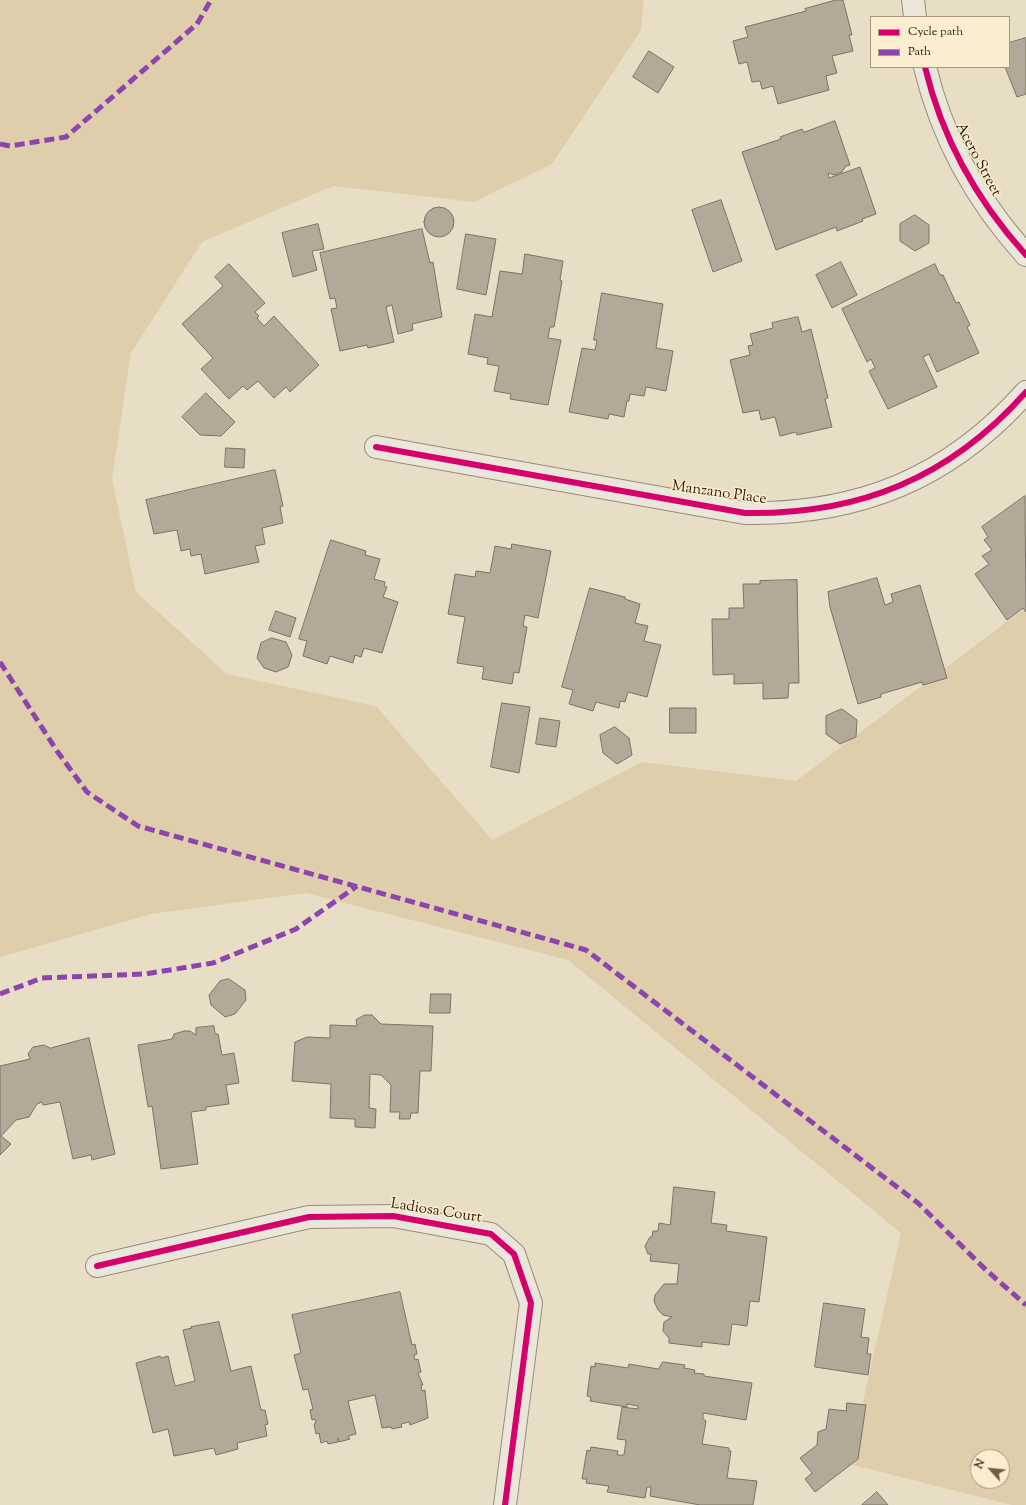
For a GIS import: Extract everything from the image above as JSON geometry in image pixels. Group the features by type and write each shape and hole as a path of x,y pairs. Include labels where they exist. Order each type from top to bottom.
{"street":[{"path":"913,0 915,16"},
{"name":"Acero Street","path":"925,68 930,89 947,134 964,170 985,205 1009,237 1026,255"},
{"name":"Manzano Place","path":"376,448 745,513 785,514 843,505 875,496 912,481 947,461 979,438 1008,412 1026,392"},
{"name":"Ladiosa Court","path":"97,1266 309,1217 393,1216 491,1234 514,1254 532,1303 505,1505"}],"shaded area":[{"path":"0,0 644,0 641,30 552,164 474,202 333,186 202,242 131,353 112,479 136,592 227,674 376,706 492,840 642,762 796,781 1026,607 1026,1505 1012,1505 849,1464 901,1233 568,960 306,893 151,914 0,957"}],"building":[{"path":"836,0 843,0 852,35 849,35 853,51 832,56 837,73 826,76 829,90 778,104 773,86 762,89 760,81 752,82 747,62 739,64 733,41 748,37 745,27 806,11 805,9"},
{"path":"1026,38 1026,94 1017,97 1005,68 1010,68 1010,43"},
{"path":"649,51 674,67 658,93 633,77"},
{"path":"835,121 850,165 846,166 842,172 834,175 828,173 829,178 860,167 876,214 862,219 863,221 837,231 836,227 776,250 742,152 781,139 780,137 802,129 804,132"},
{"path":"721,200 742,261 713,272 692,210"},
{"path":"439,207 445,208 453,216 453,228 445,236 439,237 433,236 425,228 424,222 425,216 433,208"},
{"path":"915,215 929,225 929,243 915,251 900,241 900,224"},
{"path":"318,224 324,249 312,251 317,270 293,277 282,233"},
{"path":"422,229 430,263 433,262 442,317 412,324 413,330 398,334 392,305 386,307 394,342 368,348 367,345 340,351 331,309 337,308 335,298 330,299 320,253"},
{"path":"466,234 496,239 486,295 457,289"},
{"path":"525,254 563,261 560,280 562,281 554,327 550,327 548,338 561,340 548,405 510,399 511,394 494,391 499,366 487,364 488,358 468,354 475,314 492,317 500,271 522,274"},
{"path":"841,262 857,295 832,308 816,275"},
{"path":"229,264 265,303 255,312 259,316 257,318 264,326 274,316 319,365 290,392 286,387 274,398 258,381 247,390 243,386 229,399 201,369 213,358 182,324 223,286 215,277"},
{"path":"935,264 940,275 943,275 956,303 959,302 970,325 967,327 979,353 937,372 929,354 923,357 937,387 888,409 869,371 875,368 871,359 867,362 842,309"},
{"path":"602,293 663,304 656,348 673,351 666,391 646,387 644,396 630,394 624,417 609,414 608,419 569,412 582,348 595,350 597,340 594,340"},
{"path":"798,317 802,332 811,329 828,398 825,399 832,427 797,435 796,432 780,436 775,417 761,420 759,410 743,413 730,360 750,355 748,346 753,345 750,334 773,328 772,323"},
{"path":"206,393 235,422 221,436 200,435 182,417"},
{"path":"226,448 245,449 244,468 225,467"},
{"path":"275,470 283,506 280,507 283,523 262,528 265,544 255,546 259,562 205,574 201,554 191,556 190,549 181,551 177,530 154,534 146,500"},
{"path":"1025,496 1026,612 1023,608 1007,620 975,574 989,564 982,556 992,550 984,540 988,537 982,527"},
{"path":"331,540 366,551 365,555 380,559 374,579 385,582 384,586 387,587 383,597 398,602 382,653 364,648 361,657 355,655 353,663 330,656 327,664 303,656 307,641 299,639"},
{"path":"512,544 551,551 538,618 525,615 523,626 527,627 519,673 514,672 512,684 482,679 484,667 457,663 465,617 448,614 455,574 475,577 476,571 490,573 495,546 511,549"},
{"path":"877,578 885,605 893,602 891,594 920,585 947,678 923,685 922,682 881,694 881,697 858,704 830,607 828,592"},
{"path":"797,580 799,683 789,683 788,698 763,699 763,683 734,684 734,674 713,675 712,619 729,619 729,608 744,608 743,584 760,584 760,581"},
{"path":"590,588 625,597 625,599 640,604 635,623 648,626 644,641 661,645 647,697 628,692 625,702 620,701 619,708 596,702 593,711 569,704 573,690 562,687"},
{"path":"276,611 296,618 290,637 269,630"},
{"path":"272,638 286,642 292,655 288,667 276,672 264,668 257,658 261,643"},
{"path":"502,703 530,707 519,773 491,767"},
{"path":"670,708 696,708 696,733 670,733"},
{"path":"842,709 857,720 856,737 840,744 826,734 826,716"},
{"path":"540,718 560,721 556,747 536,744"},
{"path":"615,727 629,738 632,755 617,764 603,753 600,735"},
{"path":"229,979 245,990 246,1000 235,1014 225,1017 211,1005 209,995 220,981"},
{"path":"431,994 451,994 450,1013 430,1013"},
{"path":"365,1015 372,1015 381,1024 433,1026 431,1071 420,1071 418,1113 411,1113 410,1119 399,1119 400,1112 390,1112 391,1085 381,1075 370,1074 369,1108 376,1109 375,1128 355,1127 355,1119 330,1118 331,1084 292,1081 295,1042 307,1037 330,1038 330,1025 357,1026 356,1020"},
{"path":"214,1026 215,1034 218,1034 222,1055 234,1053 239,1083 226,1085 229,1104 206,1107 206,1110 191,1112 198,1164 161,1169 152,1106 148,1107 138,1045 172,1039 174,1034 184,1031 190,1031 196,1035 196,1028"},
{"path":"89,1038 115,1154 92,1160 91,1155 73,1159 60,1102 43,1105 42,1102 37,1104 29,1117 16,1120 1,1136 11,1144 0,1155 0,1066 30,1059 28,1054 33,1047 44,1045 50,1048"},
{"path":"674,1187 715,1192 711,1223 727,1225 726,1231 767,1237 759,1302 750,1301 747,1326 732,1324 729,1345 702,1342 702,1347 669,1343 669,1338 663,1331 664,1322 672,1317 663,1315 658,1310 654,1301 655,1295 664,1284 677,1284 679,1264 650,1261 651,1254 648,1254 645,1246 650,1237 652,1237 653,1231 658,1231 659,1223 670,1225"},
{"path":"400,1292 412,1345 415,1344 417,1354 414,1355 415,1360 418,1359 421,1372 418,1373 423,1385 421,1385 422,1391 425,1390 428,1418 410,1425 409,1422 401,1424 402,1427 392,1429 391,1427 382,1428 375,1395 348,1401 356,1434 348,1436 350,1439 339,1442 338,1438 338,1442 328,1444 327,1441 321,1443 319,1433 316,1434 314,1424 316,1423 315,1419 312,1420 310,1410 313,1409 308,1389 303,1390 294,1355 301,1353 292,1315"},
{"path":"824,1303 865,1309 861,1337 869,1338 867,1354 871,1354 868,1375 815,1367"},
{"path":"219,1322 231,1371 251,1366 261,1410 265,1410 268,1424 265,1425 267,1436 237,1443 238,1449 216,1455 214,1448 174,1456 168,1429 153,1433 136,1363 160,1356 161,1358 168,1356 175,1386 195,1381 183,1330"},
{"path":"663,1362 685,1365 684,1368 695,1370 694,1373 704,1374 704,1376 752,1383 746,1420 703,1413 703,1419 706,1421 702,1444 729,1448 729,1451 731,1451 727,1478 757,1481 753,1505 700,1505 650,1496 651,1487 647,1487 645,1498 607,1492 609,1486 586,1483 587,1479 582,1479 587,1450 590,1451 591,1447 618,1451 617,1455 624,1455 626,1440 617,1439 622,1407 638,1409 638,1406 627,1404 627,1407 590,1401 591,1397 587,1396 591,1366 595,1367 595,1363 628,1368 629,1364 658,1369"},
{"path":"847,1403 866,1405 858,1459 815,1492 805,1479 812,1473 800,1458 817,1445 818,1432 826,1429 829,1409 846,1411"},
{"path":"877,1492 888,1505 862,1505"}],"marked path":[{"path":"0,144 10,146 66,137 197,24 211,0"},
{"path":"0,662 57,751 87,792 138,826 586,950 918,1203 986,1270 1026,1305"},
{"path":"0,994 42,978 145,974 213,963 296,929 357,886"}],"cycle path":[{"path":"925,68 941,119 964,167 977,191 992,213 1026,255"},
{"path":"376,447 745,513 787,512 826,507 864,498 900,486 934,469 966,447 997,422 1026,392"},
{"path":"97,1266 309,1217 393,1216 491,1234 514,1254 531,1303 505,1505"}]}
